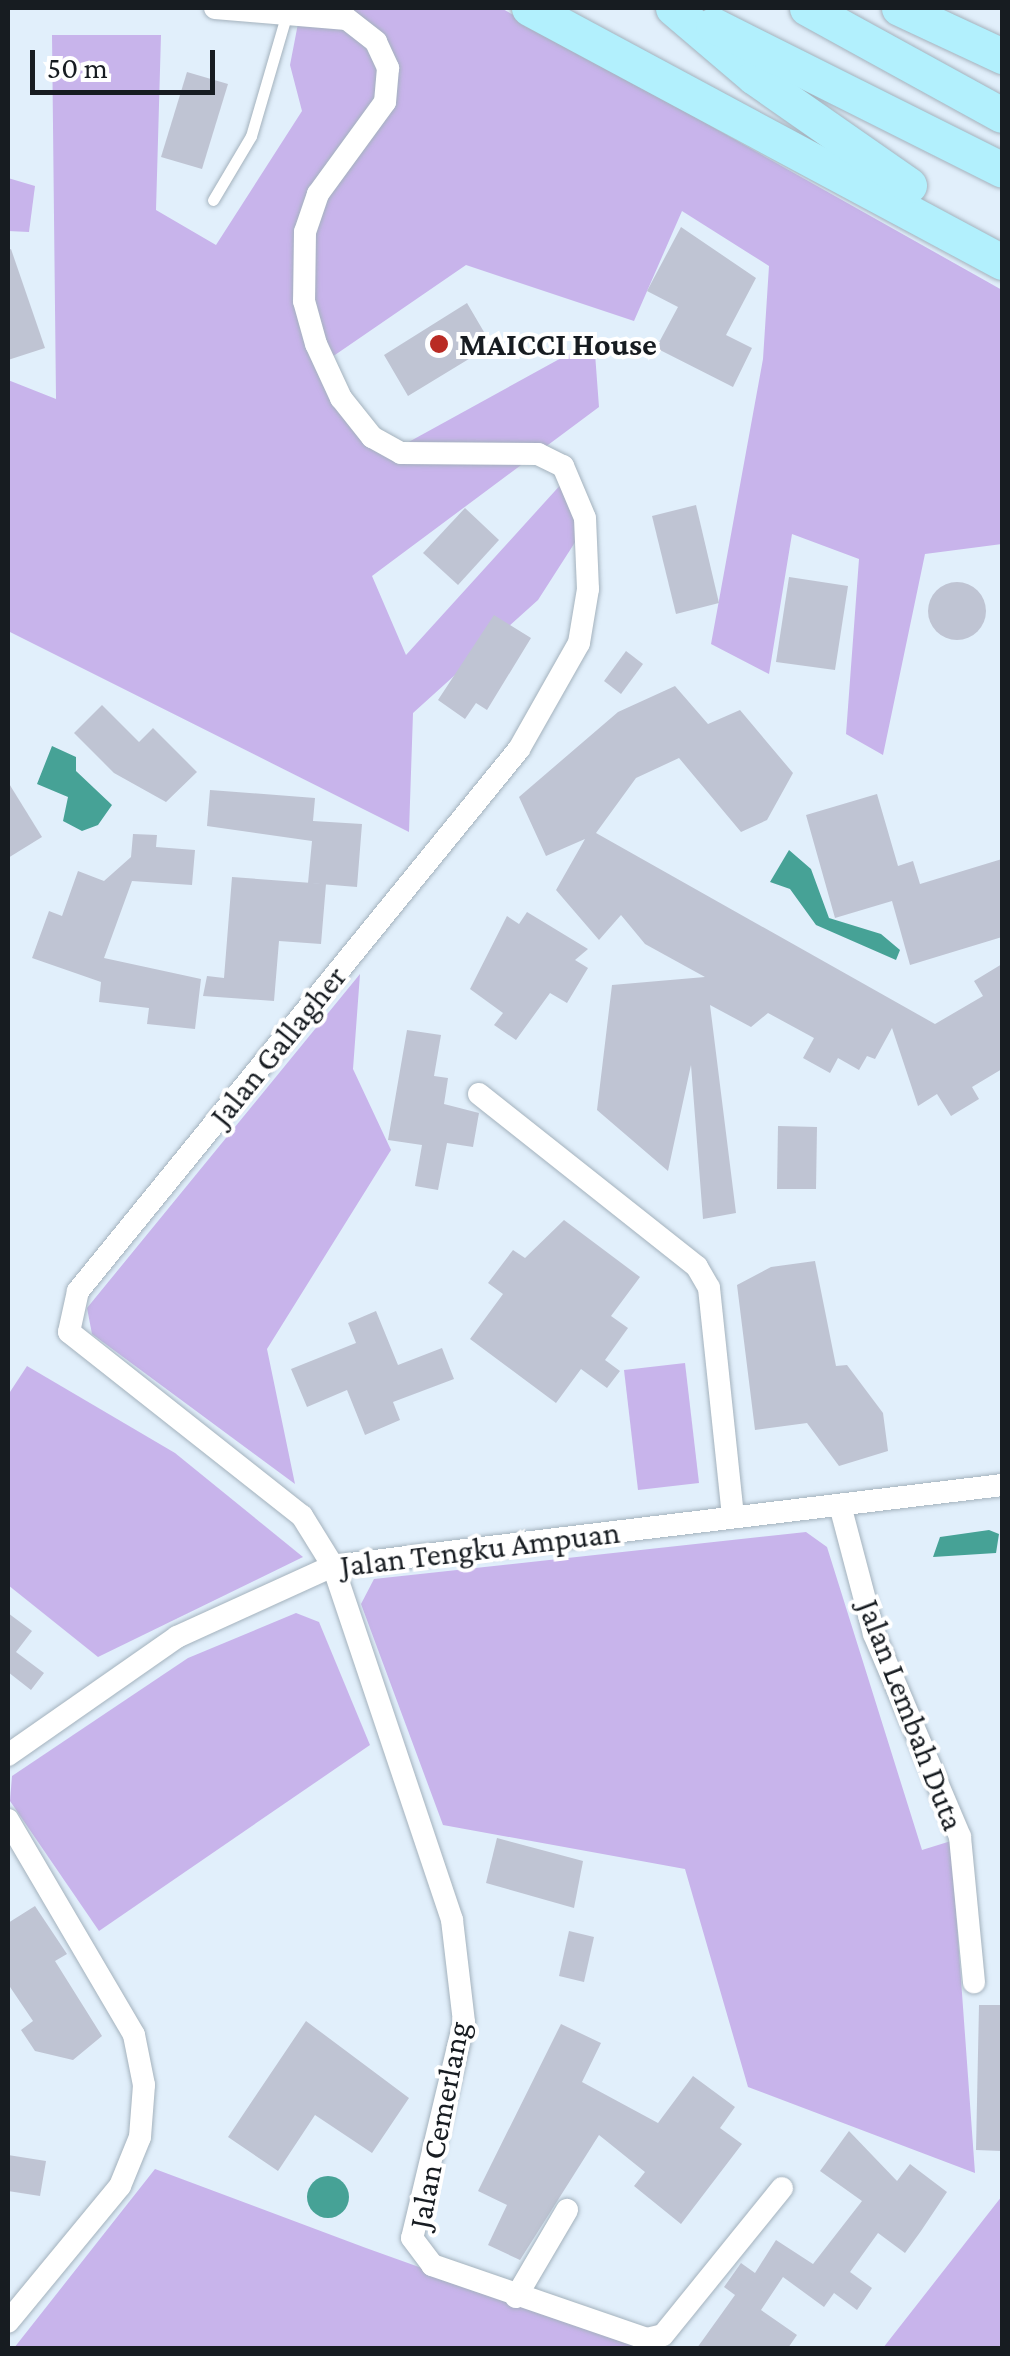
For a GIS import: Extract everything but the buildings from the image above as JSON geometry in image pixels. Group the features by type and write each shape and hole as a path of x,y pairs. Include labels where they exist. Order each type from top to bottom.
{"main road":[{"path":"530,8 1002,262"},
{"path":"676,8 1002,170"},
{"path":"676,8 754,78 1002,246"},
{"path":"807,8 998,112"},
{"path":"899,8 1002,56"}],"street":[{"path":"215,8 286,13"},
{"name":"Jalan Gallagher","path":"286,13 348,20 376,42 388,68 385,102 318,194 305,232 304,302 341,398 372,437 401,453 538,454 563,466 585,518 588,588 558,691 72,1307 69,1332 302,1516 333,1566"},
{"path":"479,1094 698,1267 709,1288 733,1516"},
{"name":"Jalan Tengku Ampuan","path":"8,1754 176,1636 333,1566 733,1516 841,1509 1002,1485"},
{"name":"Jalan Lembah Duta","path":"841,1509 874,1634 960,1837 974,1982"},
{"name":"Jalan Cemerlang","path":"333,1566 403,1758 456,1954 464,2022 412,2238 432,2265 647,2340 663,2335 782,2188"},
{"path":"8,1820 134,2035 144,2085 140,2136 120,2186 8,2322"},
{"path":"516,2296 567,2210"}],"lane":[{"path":"213,200 252,136 286,13"}],"shaded area":[{"path":"301,8 501,8 1002,290 1002,544 925,554 883,755 846,734 859,559 792,534 769,674 711,644 763,359 769,266 682,211 634,321 466,265 316,368 385,455 594,340 599,407 372,576 406,655 564,481 581,533 538,600 413,713 409,832 8,631 8,380 56,399 52,35 161,35 156,210 216,245 302,111 290,65"},
{"path":"8,178 35,186 29,232 8,231"},
{"path":"52,746 76,757 76,771 112,805 98,825 82,831 63,821 68,797 37,784"},
{"path":"789,850 811,869 829,918 881,934 900,950 896,960 816,925 790,889 770,882"},
{"path":"360,974 353,1069 391,1150 267,1349 295,1484 92,1334 87,1308"},
{"path":"685,1363 699,1483 638,1490 624,1370"},
{"path":"27,1366 175,1453 303,1557 98,1657 8,1585 8,1395"},
{"path":"989,1530 999,1534 996,1553 933,1557 940,1537"},
{"path":"806,1532 827,1547 922,1850 951,1841 975,2173 748,2087 685,1869 443,1825 361,1604 374,1579"},
{"path":"296,1613 319,1622 370,1745 99,1931 10,1801 12,1776 188,1658"},
{"path":"155,2169 366,2248 645,2348 14,2348"},
{"path":"328,2176 343,2182 349,2197 343,2212 328,2218 313,2212 307,2197 313,2182"},
{"path":"1002,2196 1002,2348 883,2348"}],"place":[{"name":"MAICCI House","path":"439,344"}]}
